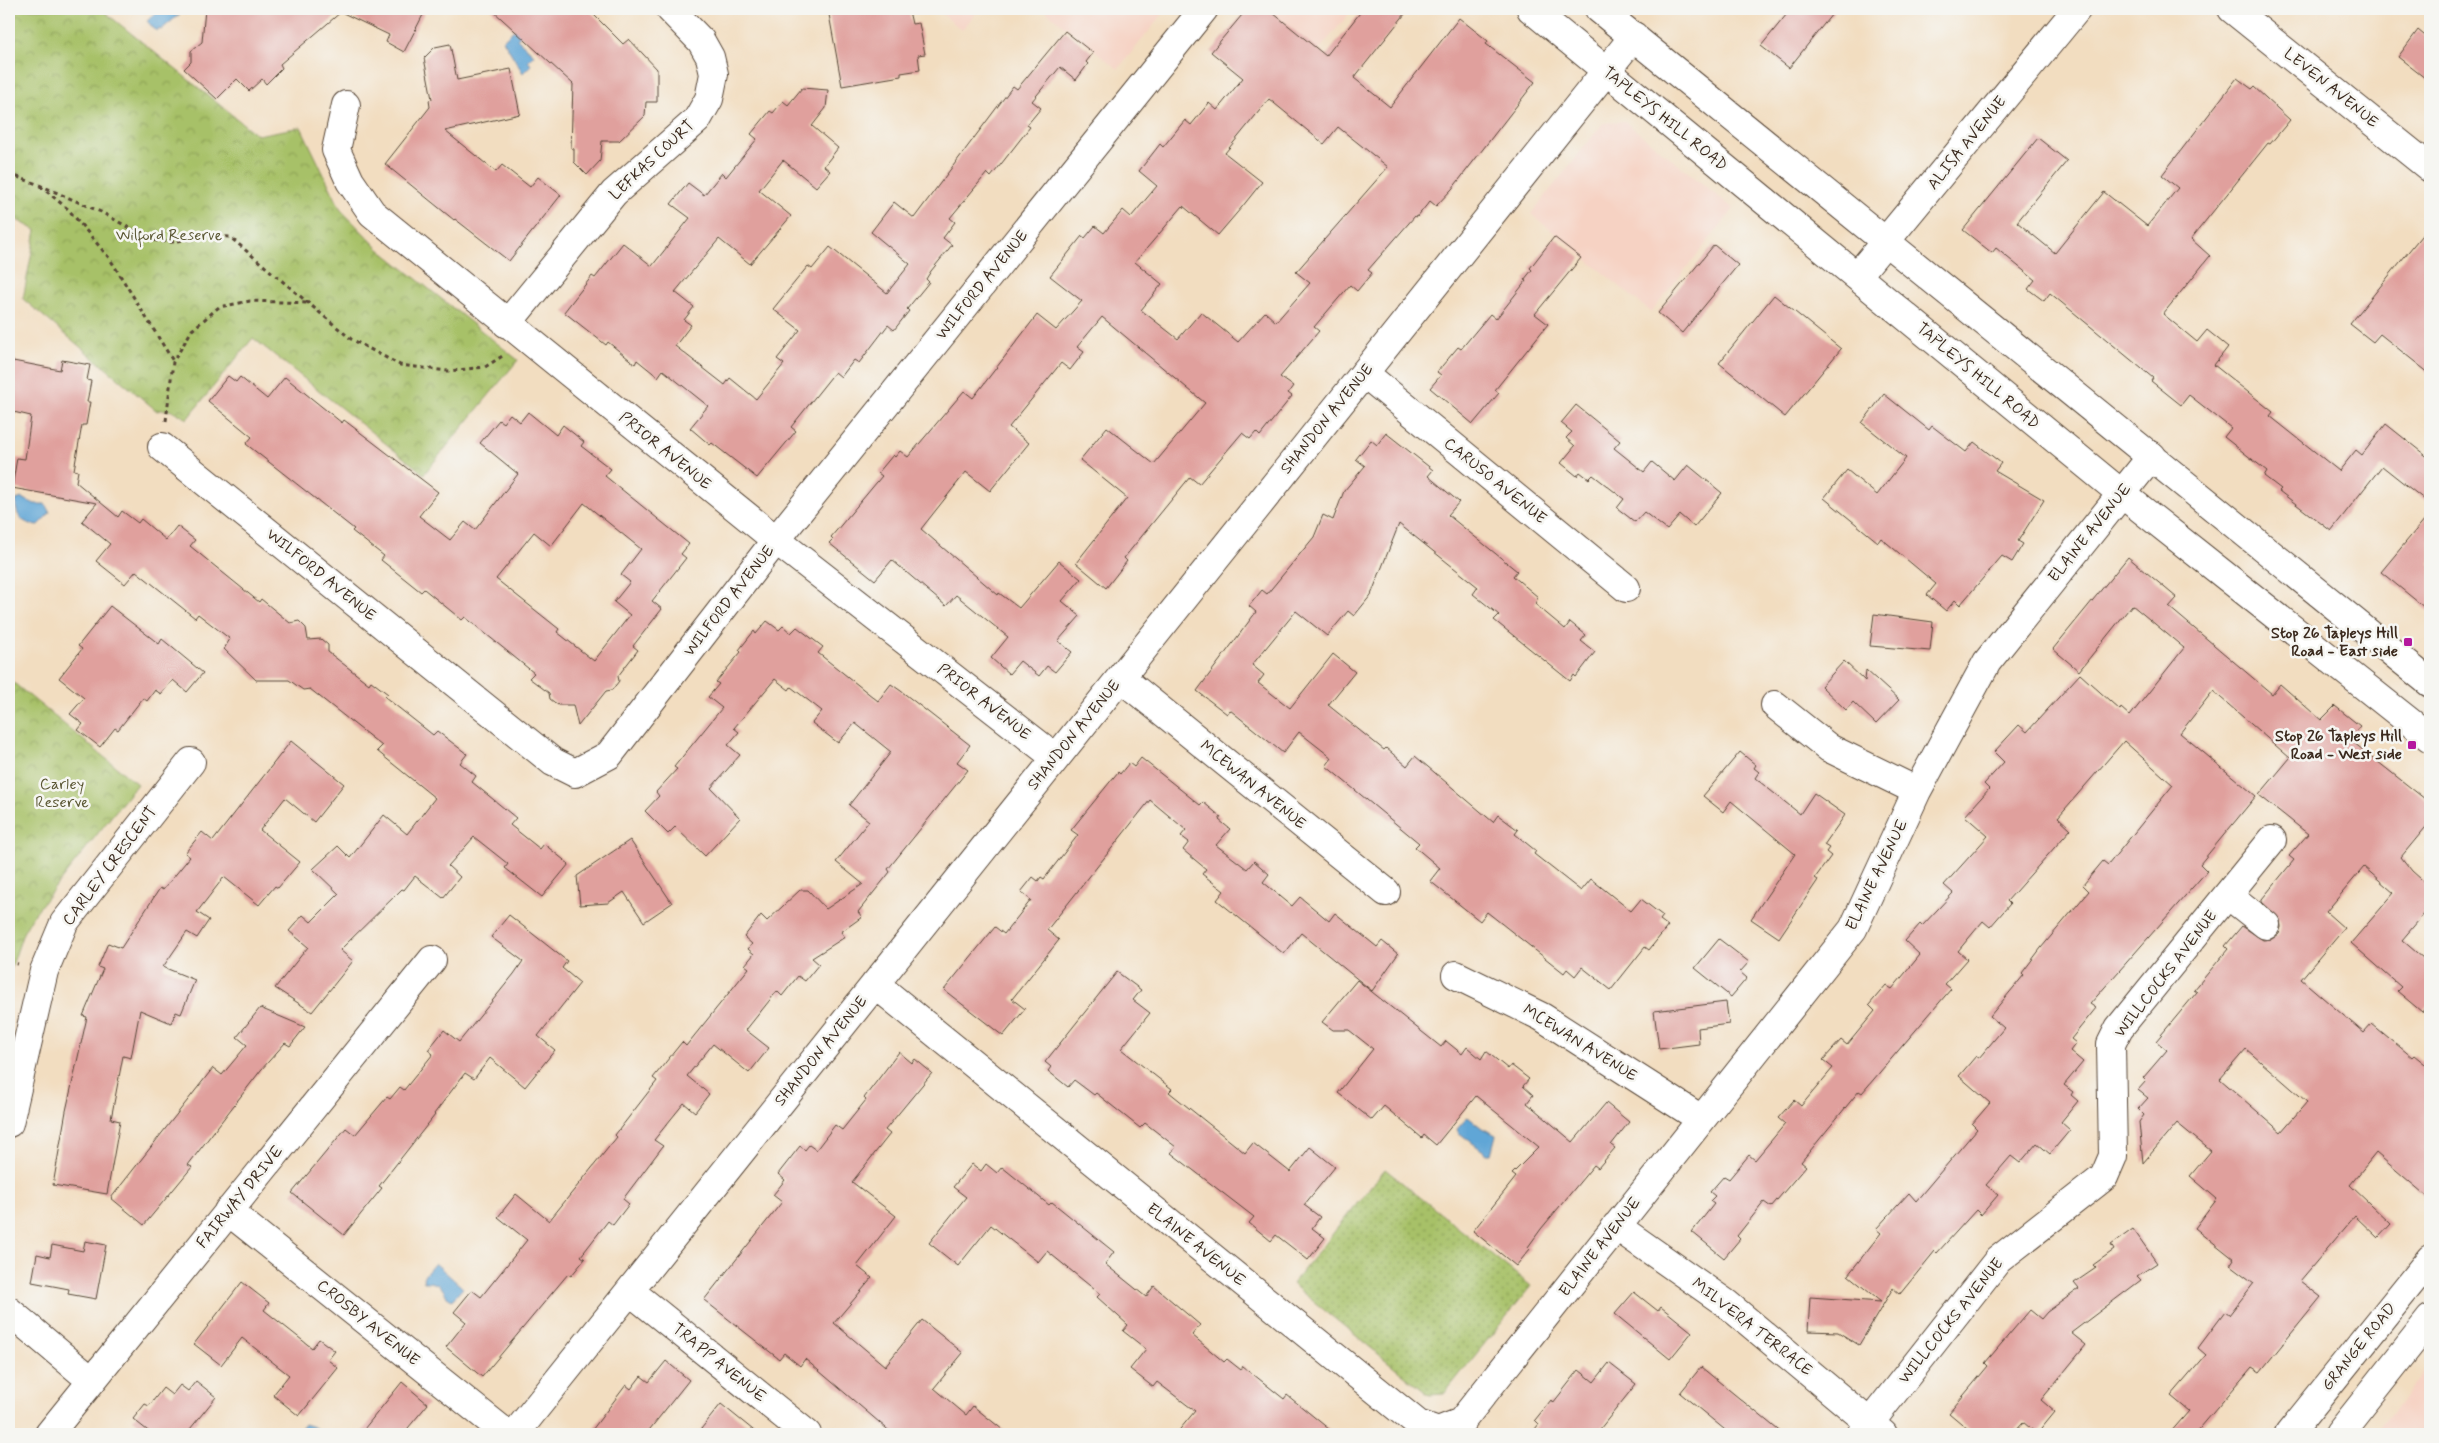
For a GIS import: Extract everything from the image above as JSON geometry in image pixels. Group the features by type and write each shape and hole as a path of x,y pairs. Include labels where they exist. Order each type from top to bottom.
{"street":[{"name":"LEFKAS COURT","path":"506,324 614,192 697,120 709,99 714,74 710,57 701,41 670,9"},
{"name":"WILFORD AVENUE","path":"162,447 553,762 575,773 609,755 776,540 1204,9"},
{"name":"TAPLEYS HILL ROAD","path":"1531,9 2122,494 2430,738"},
{"path":"1599,9 2430,683"},
{"name":"ALISA AVENUE","path":"1857,276 2077,9"},
{"name":"LEVEN AVENUE","path":"2232,9 2430,168"},
{"name":"SHANDON AVENUE","path":"515,1434 1634,36"},
{"name":"PRIOR AVENUE","path":"346,104 336,150 350,182 372,213 506,324 776,540 1056,758"},
{"name":"CARUSO AVENUE","path":"1364,373 1626,588"},
{"name":"ELAINE AVENUE","path":"875,984 1418,1424 1438,1431 1461,1422 1853,930 1917,790 1987,662 2152,456"},
{"name":"MCEWAN AVENUE","path":"1121,678 1386,892"},
{"path":"1774,705 1829,748 1917,790"},
{"name":"CARLEY CRESCENT","path":"9,1123 44,971 64,923 191,762"},
{"name":"WILLCOCKS AVENUE","path":"1871,1430 1998,1260 2104,1177 2113,1156 2111,1044 2119,1028 2272,840"},
{"name":"WILLCOCKS AVENUE","path":"2228,896 2266,925"},
{"name":"FAIRWAY DRIVE","path":"49,1434 432,960"},
{"name":"MCEWAN AVENUE","path":"1456,975 1542,1016 1701,1119"},
{"name":"CROSBY AVENUE","path":"228,1211 507,1434"},
{"name":"MILVERA TERRACE","path":"1616,1226 1727,1304 1871,1430"},
{"name":"GRANGE ROAD","path":"2289,1434 2430,1259"},
{"name":"TRAPP AVENUE","path":"630,1291 807,1434"},
{"path":"9,1311 92,1381"},
{"path":"2339,1434 2430,1319"}],"path":[{"path":"9,174 101,212 151,240 172,242 206,236 230,237 351,339 400,364 448,371 485,367 504,355"},
{"path":"37,184 68,209 110,259 173,362"},
{"path":"162,447 173,362 192,330 219,307 250,301 310,303"}],"shaded area":[{"path":"936,9 979,9 962,30"},
{"path":"1043,9 1167,9 1118,69"},
{"path":"1268,9 1353,9 1319,50"},
{"path":"1624,121 1734,209 1651,312 1531,214 1603,123"},
{"path":"2430,1364 2430,1434 2375,1434 2404,1398"}],"green space":[{"name":"Wilford Reserve","path":"9,9 101,9 257,135 301,127 341,210 379,249 518,360 424,474 253,338 187,419 169,410 157,411 23,299 36,230 9,216"},
{"name":"Carley Reserve","path":"9,679 137,784 34,914 23,933 10,972"},
{"path":"1385,1169 1531,1286 1444,1394 1429,1395 1292,1284"}],"water":[{"path":"153,9 183,9 180,11 181,13 161,30 156,31 147,21 156,13"},
{"path":"516,28 522,34 517,39 534,55 528,61 531,65 523,73 503,40"},
{"path":"22,498 35,504 45,504 50,513 38,525 24,521 18,515 16,506 16,500"},
{"path":"1468,1117 1482,1128 1496,1135 1491,1154 1487,1154 1458,1132 1457,1129"},
{"path":"435,1263 463,1288 452,1300 447,1297 438,1285 432,1282 424,1282 423,1277"},
{"path":"304,1424 314,1427 324,1434 297,1434"}],"building":[{"path":"205,9 426,9 404,52 386,42 389,35 341,12 280,64 282,68 266,84 262,79 249,91 237,79 217,99 184,69 191,62 191,51 202,42"},
{"path":"491,9 588,9 623,44 629,39 657,69 657,102 646,102 645,116 619,141 602,141 600,161 587,175 574,162 574,149 571,148 573,84"},
{"path":"828,9 890,9 891,14 909,11 912,24 919,23 925,54 918,55 920,70 901,73 901,76 842,86"},
{"path":"1247,9 1268,9 1326,56 1363,9 1409,9 1354,78 1390,107 1459,18 1488,41 1486,44 1535,82 1452,189 1436,206 1430,201 1417,217 1415,216 1368,270 1372,273 1357,291 1350,285 1314,327 1319,331 1280,377 1293,386 1288,393 1292,396 1260,436 1256,432 1250,439 1242,433 1199,484 1190,477 1124,558 1127,561 1106,588 1076,563 1127,498 1080,460 1107,427 1154,464 1205,403 1102,317 1077,347 1084,352 1070,370 1061,363 1009,427 1029,443 990,491 966,472 921,529 998,595 999,593 1019,608 1059,561 1081,579 1062,601 1080,616 1058,641 1072,652 1055,672 1047,666 1039,676 1020,661 1009,674 991,658 1008,637 956,595 946,606 892,560 875,580 829,543 833,539 831,537 882,476 878,473 893,455 895,457 900,451 908,457 964,391 973,398 1037,315 1056,330 1082,301 1050,276 1082,236 1085,238 1095,226 1104,233 1123,210 1131,217 1157,186 1139,171 1160,144 1163,147 1185,120 1191,125 1209,103 1217,110 1243,78 1211,52","holes":["1269,99 1324,144 1338,127 1388,167 1296,272 1310,283 1276,322 1265,312 1238,342 1201,312 1178,339 1141,310 1162,284 1135,262 1183,206 1218,235 1262,182 1225,153"]},
{"path":"1791,9 1836,9 1789,68 1761,46"},
{"path":"2418,30 2430,40 2430,82 2398,57"},
{"path":"1065,31 1093,53 1086,62 1088,64 1076,80 1060,67 1032,101 1041,108 1027,125 1030,127 991,177 987,173 950,218 955,222 943,238 952,245 931,271 926,279 929,282 907,309 909,311 894,330 888,325 859,363 854,360 841,377 835,372 791,427 796,431 757,478 712,443 710,445 690,428 708,406 663,370 658,377 637,360 635,364 608,342 606,345 564,312 592,276 595,278 623,243 652,266 690,218 671,204 688,183 704,195 722,173 726,177 757,139 751,134 770,111 773,113 783,101 788,105 802,88 828,90 826,108 812,126 838,148 824,166 830,171 816,187 783,160 759,190 791,216 750,264 719,239 675,292 694,307 684,320 691,325 675,346 725,385 730,378 756,399 784,364 777,359 800,330 773,309 808,266 812,269 830,247 887,293 910,264 871,232 894,202 914,218 1013,86 1017,89"},
{"path":"450,44 457,80 511,69 520,114 445,131 496,172 502,165 530,187 538,177 561,195 509,261 454,220 385,164 430,107 429,100 432,99 424,58 435,47"},
{"path":"2237,78 2252,89 2254,87 2290,120 2270,144 2268,143 2191,239 2210,256 2163,314 2197,342 2207,330 2228,347 2214,365 2273,412 2270,416 2339,471 2356,450 2362,455 2386,424 2430,459 2430,504 2382,466 2331,531 2279,491 2281,489 2264,476 2267,471 2224,437 2231,428 2189,395 2181,405 2151,381 2153,378 2050,293 2044,301 2028,289 2035,280 1996,248 1992,253 1963,230 2038,138 2067,161 2017,222 2055,253 2104,192 2147,226 2178,188 2162,175"},
{"path":"2430,225 2430,374 2380,334 2373,342 2350,324"},
{"path":"1554,237 1581,258 1535,314 1548,324 1495,390 1499,393 1473,424 1430,388 1441,375 1437,372 1458,347 1461,349 1490,314 1496,319 1526,281 1524,280 1532,270 1530,268"},
{"path":"1714,245 1738,265 1682,333 1658,313"},
{"path":"1774,295 1841,349 1785,417 1719,363"},
{"path":"62,360 90,365 87,380 91,381 87,402 90,402 86,425 82,425 74,470 78,471 76,482 118,517 122,511 138,523 141,519 166,540 177,526 195,540 190,546 259,602 261,599 290,623 299,621 306,628 308,640 321,639 328,645 328,652 369,684 371,681 388,694 385,697 433,735 437,731 467,754 460,763 476,776 472,782 516,818 510,825 540,849 544,844 569,864 542,897 505,868 508,864 474,837 448,866 460,877 443,898 415,876 404,890 402,889 340,950 353,961 312,1012 275,988 308,947 289,931 303,915 311,922 339,894 313,869 338,846 350,858 384,815 407,834 435,798 377,751 382,746 310,689 303,690 289,680 256,680 224,649 230,639 198,614 195,618 136,571 125,584 96,561 110,544 82,521 97,503 12,488 17,458 25,459 31,416 9,411 9,386 13,361 60,370"},
{"path":"228,376 236,382 240,377 267,399 285,377 342,423 344,420 438,492 419,516 450,540 465,522 475,530 518,474 480,443 499,420 503,423 510,414 520,422 528,412 556,435 563,425 584,442 581,446 611,469 605,476 689,544 681,554 686,558 652,601 662,609 633,646 638,650 618,676 619,681 612,690 606,691 578,726 573,705 558,705 550,699 549,693 529,678 534,673 465,617 462,620 424,589 421,592 381,560 384,556 352,531 354,529 246,444 252,437 208,401","holes":["584,503 641,549 621,575 630,582 614,602 630,615 594,661 557,632 559,629 496,579 534,532 551,546"]},
{"path":"1884,394 1929,430 1932,426 1966,452 1974,442 2001,463 1995,471 2044,500 2018,541 2023,544 2012,562 2002,556 1960,605 1955,600 1946,611 1927,595 1936,584 1881,538 1878,542 1824,498 1847,470 1877,495 1906,458 1862,423"},
{"path":"1576,405 1620,441 1614,448 1644,472 1652,462 1675,481 1688,465 1722,493 1694,527 1680,515 1667,530 1644,512 1635,522 1617,508 1624,499 1593,475 1589,479 1580,472 1577,476 1561,463 1575,446 1566,438 1572,432 1561,423"},
{"path":"1386,433 1433,470 1428,476 1459,502 1448,515 1517,571 1513,576 1538,597 1535,604 1565,629 1570,622 1586,635 1581,641 1595,652 1576,677 1574,675 1570,681 1494,620 1499,615 1473,594 1478,587 1399,524 1371,595 1354,616 1348,611 1327,636 1296,611 1252,665 1264,675 1258,683 1290,708 1333,654 1355,672 1328,705 1384,750 1386,748 1407,766 1415,756 1493,822 1498,815 1518,830 1515,834 1536,851 1534,854 1581,891 1591,879 1631,911 1641,899 1663,916 1660,920 1668,926 1649,950 1645,947 1611,990 1582,967 1575,976 1567,969 1564,973 1487,912 1480,921 1430,881 1440,868 1415,847 1419,843 1326,766 1332,758 1299,732 1283,753 1230,710 1227,714 1197,691 1256,612 1249,606 1262,590 1267,594 1314,537 1323,515 1333,520 1344,491 1365,466 1356,459 1371,440 1377,445"},
{"path":"2430,513 2430,612 2381,572"},
{"path":"2128,557 2177,598 2169,607 2272,694 2280,684 2321,720 2335,706 2360,726 2349,739 2430,803 2430,822 2401,857 2412,871 2430,887 2430,907 2402,940 2430,964 2430,1002 2422,1012 2397,991 2401,987 2351,943 2394,893 2364,867 2326,912 2344,928 2301,979 2364,1033 2372,1024 2412,1057 2414,1055 2430,1068 2430,1199 2376,1153 2350,1185 2391,1224 2378,1238 2355,1216 2300,1281 2321,1297 2260,1372 2252,1367 2195,1434 2169,1434 2189,1411 2171,1396 2206,1355 2198,1348 2225,1312 2229,1315 2254,1283 2230,1265 2234,1259 2195,1228 2217,1199 2190,1176 2211,1151 2177,1123 2143,1163 2139,1122 2144,1115 2138,1109 2148,1098 2138,1090 2146,1081 2143,1078 2167,1050 2156,1041 2197,992 2194,990 2228,949 2225,946 2242,926 2263,940 2272,939 2279,934 2281,927 2280,919 2262,902 2262,899 2294,860 2289,856 2308,834 2259,795 2290,758 2213,691 2180,733 2256,796 2200,864 2207,871 2090,1004 2096,1008 2071,1039 2076,1043 2070,1051 2083,1062 2064,1085 2073,1092 2071,1095 2078,1101 2061,1122 2070,1130 2050,1154 2037,1143 2020,1163 2011,1156 1986,1185 1998,1195 1981,1215 1976,1210 1937,1253 1935,1251 1900,1294 1893,1288 1859,1345 1838,1332 1808,1331 1810,1297 1881,1302 1848,1275 1881,1233 1876,1229 1909,1193 1916,1201 1977,1129 1972,1124 1990,1103 1959,1076 1976,1056 1979,1058 2004,1028 1990,1016 2024,975 2022,973 2041,948 2089,891 2083,885 2103,861 2108,865 2173,785 2124,741 2058,817 2071,829 2007,901 2010,904 1990,927 1983,921 1958,951 1967,959 1945,984 1951,989 1862,1093 1859,1091 1801,1162 1806,1166 1771,1207 1764,1202 1737,1236 1740,1239 1724,1258 1692,1232 1714,1204 1710,1201 1715,1196 1710,1192 1724,1176 1729,1179 1749,1155 1755,1160 1785,1124 1778,1118 1794,1100 1801,1106 1833,1068 1823,1060 1841,1040 1847,1045 1875,1011 1869,1005 1886,985 1892,989 1920,955 1905,941 1953,893 1944,885 1988,836 1965,816 1989,789 1984,784 2004,762 1994,752 2019,725 2027,732 2080,674 2120,710 2121,708 2130,716 2184,648 2132,605 2079,671 2053,649","holes":["2246,1049 2307,1102 2281,1132 2220,1079"]},
{"path":"110,606 159,644 162,639 203,673 187,692 173,680 161,694 155,690 147,701 143,698 118,730 115,728 100,747 78,730 83,724 70,714 84,698 59,678 82,649 78,646"},
{"path":"1874,614 1933,622 1930,651 1870,646"},
{"path":"767,621 779,630 783,626 791,633 797,627 823,647 818,653 878,701 891,684 901,691 970,745 957,762 968,770 888,869 890,872 858,912 862,917 841,932 845,937 812,958 819,964 805,981 798,976 782,996 777,991 746,1030 769,1048 749,1073 713,1044 687,1076 709,1094 695,1112 684,1103 654,1140 663,1146 623,1199 629,1204 613,1225 608,1221 581,1256 585,1259 571,1276 568,1274 482,1377 446,1347 466,1322 454,1312 472,1290 481,1297 527,1240 498,1217 516,1194 549,1221 617,1137 615,1135 657,1081 653,1078 682,1042 686,1046 749,968 745,965 754,954 748,949 752,944 744,937 761,915 767,921 800,890 808,890 826,909 863,884 836,862 869,821 849,805 891,752 855,723 838,743 812,723 822,711 791,687 789,690 775,679 734,728 739,732 728,745 740,755 711,788 740,818 705,856 675,827 668,834 645,811 659,796 656,792 677,769 674,767 722,708 708,697 719,684 716,682 741,652 739,650 754,631 756,634"},
{"path":"1844,661 1865,681 1866,670 1899,700 1876,724 1853,702 1846,710 1821,686"},
{"path":"291,741 344,784 314,822 285,798 260,830 300,862 278,888 275,886 259,905 224,877 197,912 209,920 197,938 187,932 163,967 195,980 181,1014 176,1012 171,1023 140,1010 131,1058 123,1056 111,1119 120,1121 107,1194 53,1185 66,1111 87,1017 83,1016 103,969 98,967 108,943 121,948 160,888 163,890 190,857 185,853 202,832 213,841"},
{"path":"1740,752 1756,765 1754,768 1759,772 1755,778 1800,814 1814,793 1845,815 1824,845 1829,848 1826,852 1831,856 1815,878 1818,880 1779,938 1751,919 1795,854 1731,801 1723,812 1703,796"},
{"path":"1141,758 1200,805 1203,802 1221,817 1219,820 1230,829 1216,845 1247,869 1254,861 1269,874 1263,882 1292,906 1300,897 1329,921 1335,913 1377,947 1382,941 1398,954 1372,991 1301,933 1284,954 1217,900 1224,891 1202,874 1206,869 1183,850 1189,842 1181,836 1186,830 1150,800 1047,930 1059,940 1012,999 1025,1009 1003,1036 944,990 995,927 1004,934 1031,900 1021,892 1033,877 1038,881 1041,877 1044,879 1078,835 1071,830 1118,772 1120,774 1129,763 1134,767"},
{"path":"630,840 672,903 644,922 624,892 608,903 580,905 577,876"},
{"path":"509,915 567,961 562,968 580,983 538,1036 555,1050 525,1087 490,1058 474,1079 465,1073 435,1115 379,1186 382,1188 344,1235 292,1193 346,1128 355,1135 387,1097 390,1099 400,1087 404,1090 433,1054 428,1050 444,1030 459,1042 514,974 523,961 491,937"},
{"path":"1719,939 1749,962 1740,972 1747,978 1731,997 1695,968"},
{"path":"1117,972 1141,990 1133,1000 1150,1013 1121,1049 1172,1089 1169,1092 1245,1153 1253,1143 1290,1172 1310,1147 1335,1167 1304,1205 1320,1217 1312,1228 1325,1238 1308,1260 1276,1235 1271,1241 1249,1223 1254,1217 1171,1153 1176,1147 1145,1123 1140,1128 1096,1093 1094,1095 1074,1080 1068,1087 1048,1071 1051,1067 1045,1062"},
{"path":"1357,980 1441,1047 1446,1041 1462,1054 1467,1047 1481,1059 1486,1051 1508,1069 1511,1065 1529,1079 1523,1086 1533,1095 1527,1103 1573,1142 1606,1103 1629,1122 1611,1145 1615,1148 1598,1168 1594,1165 1541,1229 1528,1247 1530,1249 1516,1266 1473,1231 1516,1177 1512,1174 1539,1147 1476,1096 1436,1145 1424,1135 1422,1138 1384,1106 1372,1120 1338,1093 1373,1049 1349,1030 1333,1030 1322,1022"},
{"path":"1726,1002 1729,1024 1698,1028 1699,1044 1659,1049 1654,1011"},
{"path":"260,1008 305,1027 290,1046 285,1043 261,1070 188,1165 192,1167 144,1225 111,1198 213,1068 222,1075 247,1045 237,1037"},
{"path":"899,1052 912,1063 915,1059 932,1073 885,1130 890,1134 852,1182 896,1216 857,1266 872,1278 834,1323 885,1366 922,1320 963,1353 934,1388 966,1415 973,1406 1008,1434 893,1434 805,1359 800,1366 784,1353 779,1359 704,1300 782,1202 773,1195 785,1180 778,1174 800,1146 805,1150 809,1145 816,1150 835,1125 842,1130 866,1100 864,1098"},
{"path":"972,1164 981,1171 986,1164 997,1173 1002,1167 1049,1205 1052,1202 1114,1252 1105,1264 1146,1297 1154,1286 1200,1325 1192,1335 1224,1362 1227,1359 1241,1370 1243,1366 1284,1399 1287,1395 1335,1434 1176,1434 1195,1411 1157,1382 1153,1387 1130,1369 1146,1349 1123,1331 1128,1325 1097,1297 1100,1294 1047,1251 1038,1262 991,1225 958,1266 929,1243 966,1197 953,1187"},
{"path":"2133,1229 2157,1263 2137,1276 2141,1280 2071,1333 2086,1345 2041,1400 2055,1412 2037,1434 2023,1422 2012,1434 1974,1434 1949,1413 1988,1366 1985,1363 2030,1310 2041,1319 2047,1312 2079,1289 2074,1283 2096,1268 2093,1265 2114,1250 2111,1245"},
{"path":"85,1241 106,1245 96,1299 68,1294 69,1289 32,1282 37,1254 50,1257 52,1245 83,1251"},
{"path":"242,1282 269,1303 264,1310 312,1348 319,1339 335,1351 328,1360 338,1368 299,1416 273,1395 289,1375 242,1338 221,1365 194,1344"},
{"path":"1634,1292 1658,1311 1661,1307 1692,1332 1670,1359 1615,1314"},
{"path":"666,1361 689,1380 646,1434 589,1434 626,1385 631,1389 641,1376 649,1382"},
{"path":"1609,1363 1636,1384 1596,1434 1531,1434 1539,1424 1535,1420 1551,1400 1553,1403 1579,1370 1594,1382"},
{"path":"1701,1367 1783,1434 1730,1434 1680,1393"},
{"path":"196,1381 216,1397 186,1434 152,1434 133,1419 145,1404 149,1406 163,1388 172,1395 180,1385 188,1391"},
{"path":"402,1382 428,1404 403,1434 360,1434"},
{"path":"721,1404 758,1434 697,1434"}],"place":[{"name":"Stop 26 Tapleys Hill Road - East side","path":"2408,642"},
{"name":"Stop 26 Tapleys Hill Road - West side","path":"2412,745"}]}
